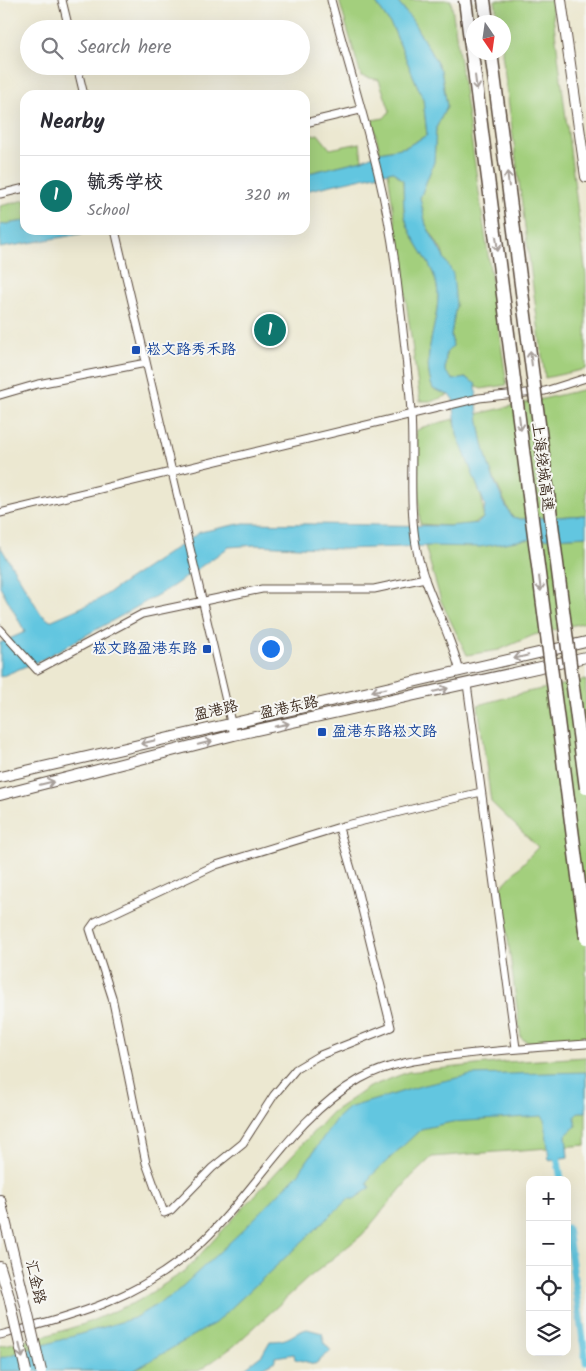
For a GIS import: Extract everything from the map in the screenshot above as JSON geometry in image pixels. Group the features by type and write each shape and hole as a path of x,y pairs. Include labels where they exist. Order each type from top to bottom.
{"highway":[{"name":"上海绕城高速","path":"465,0 586,938"},
{"path":"484,0 486,15"},
{"name":"上海绕城高速","path":"492,60 586,788"}],"main road":[{"path":"561,0 586,177"},
{"name":"盈港路","path":"0,777 586,642"},
{"name":"盈港东路","path":"0,795 234,735 586,657"},
{"name":"汇金路","path":"0,1200 41,1371"},
{"name":"汇金路","path":"0,1267 26,1371"}],"street":[{"path":"62,0 67,20"},
{"path":"331,0 360,110 372,147 394,250 411,414 413,520 417,549 425,578 449,634 460,672"},
{"path":"79,75 83,90"},
{"path":"310,122 360,110"},
{"path":"0,194 20,189"},
{"path":"117,235 234,735"},
{"path":"0,395 38,384 146,363"},
{"path":"0,513 448,405 479,398 544,391 586,378"},
{"path":"0,630 36,670 142,614 262,588 374,590 425,578"},
{"path":"467,684 516,1048"},
{"path":"340,828 391,1027 318,1056 296,1069 274,1095 243,1143 212,1168 171,1210 164,1213 146,1163 112,997 90,928 95,922 216,865 340,828 481,792"},
{"path":"0,1335 81,1314 129,1294 168,1270 204,1240 326,1101 361,1078 402,1062 516,1048 586,1044"}],"green space":[{"path":"339,0 374,0 393,28 423,99 427,135 406,147 380,152 372,120 384,118 390,111 379,80 361,76"},
{"path":"396,0 451,0 507,385 481,389 466,378 453,380 445,371 446,353 453,346 451,335 456,305 442,251 426,225 420,198 434,162 436,128 447,106 441,70 412,20"},
{"path":"495,0 551,0 586,275 586,369 545,378 503,60 511,60 511,15 497,15"},
{"path":"318,134 330,149 360,143 362,160 310,173 310,136"},
{"path":"393,171 403,180 404,211 407,223 431,268 437,286 437,307 429,353 429,377 433,389 449,395 433,401 420,401 388,172"},
{"path":"20,201 20,222 0,225 0,206"},
{"path":"586,389 586,515 521,519 512,517 487,463 477,414"},
{"path":"454,419 481,495 483,518 477,522 461,525 420,524 416,431 423,427"},
{"path":"586,536 586,622 534,635 499,650 467,655 441,601 425,546"},
{"path":"586,680 586,1040 529,1043 521,1038 501,887 538,847 491,802 478,705 527,692"},
{"path":"586,1057 586,1145 432,1157 411,1177 362,1235 307,1279 234,1346 199,1371 0,1371 0,1346 45,1336 84,1324 138,1301 185,1271 332,1112 369,1087 408,1072 506,1062"}],"water":[{"path":"374,0 396,0 412,20 441,70 447,106 436,128 434,162 420,198 426,225 453,274 456,305 451,335 453,346 446,353 445,371 453,380 466,378 476,384 479,419 485,453 496,486 512,517 521,519 586,515 586,536 523,540 480,547 430,546 343,549 255,545 229,547 173,586 121,616 43,659 0,677 0,643 25,632 0,586 0,546 41,614 50,621 98,600 200,532 244,523 449,526 478,523 483,518 485,505 457,435 453,399 449,395 433,389 429,377 429,353 437,307 437,286 431,268 407,223 404,211 403,180 393,171 310,190 310,173 362,160 380,152 406,147 427,135 423,99 393,28"},
{"path":"20,222 20,235 74,235 0,248 0,225"},
{"path":"586,1072 586,1112 579,1112 575,1116 576,1126 566,1135 568,1157 549,1160 545,1120 542,1116 452,1122 421,1129 371,1176 367,1183 370,1188 354,1199 348,1199 215,1323 133,1371 0,1371 0,1358 134,1318 173,1295 244,1229 298,1174 336,1119 348,1108 424,1085 472,1075"},
{"path":"307,1329 322,1333 325,1344 331,1351 315,1364 295,1359 294,1354 275,1357 275,1361 256,1371 241,1371 262,1355 270,1341 286,1339"}],"waterway":[{"path":"556,1150 560,1176"},
{"path":"571,1256 586,1362"}],"place":[{"name":"毓秀学校","path":"270,330"},
{"name":"崧文路秀禾路","path":"136,350"},
{"name":"崧文路盈港东路","path":"207,649"},
{"name":"盈港东路崧文路","path":"322,732"}]}
